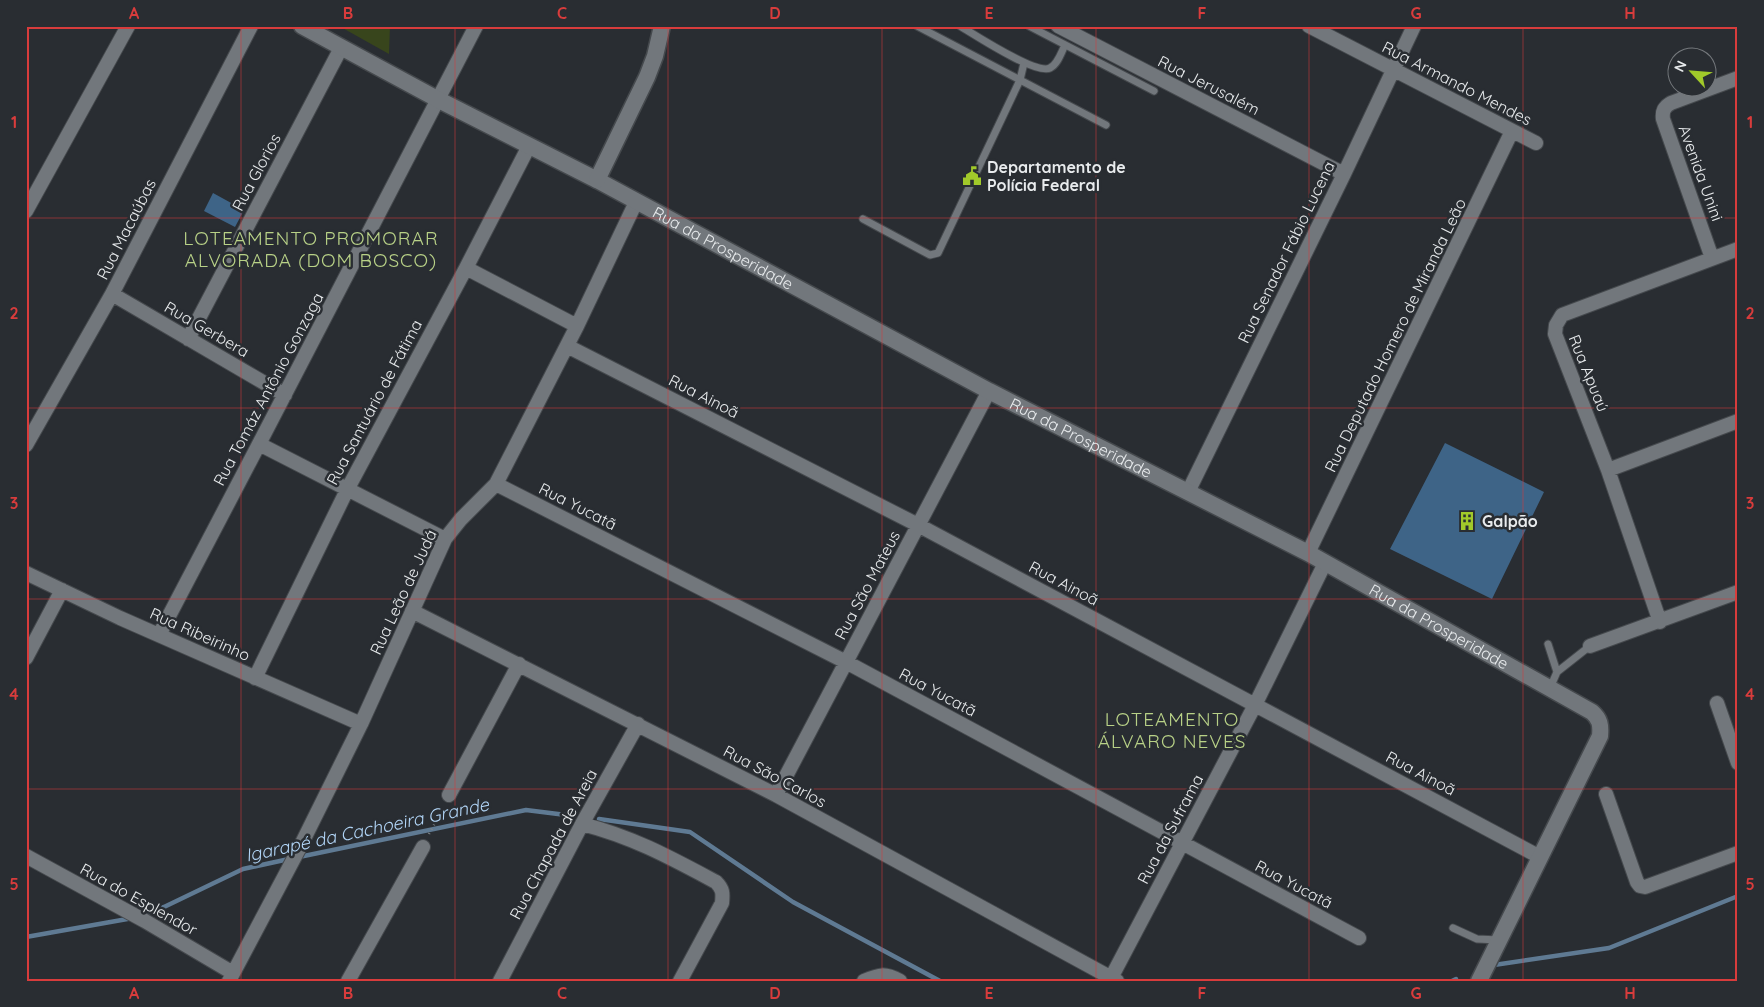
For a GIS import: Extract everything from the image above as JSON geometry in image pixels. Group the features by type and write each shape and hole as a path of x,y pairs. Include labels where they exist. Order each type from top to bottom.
{"street":[{"path":"26,211 31,191 128,26"},
{"name":"Rua Macaúbas","path":"26,445 112,294 250,26"},
{"name":"Rua da Prosperidade","path":"302,26 439,100 597,180 989,390 1325,562 1592,712 1598,718 1601,726 1600,736 1479,981"},
{"name":"Rua Tomáz Antônio Gonzaga","path":"159,635 476,26"},
{"path":"597,180 647,78 655,56 662,26"},
{"name":"Rua Jerusalém","path":"1058,26 1344,174"},
{"name":"Rua Armando Mendes","path":"1309,26 1536,143"},
{"name":"Rua Senador Fábio Lucena","path":"1188,492 1344,174 1414,26"},
{"name":"Rua Glorios","path":"188,339 341,48"},
{"name":"Avenida Unini","path":"1712,258 1662,113 1665,107 1671,103 1738,78"},
{"name":"Rua Deputado Homero de Miranda Leão","path":"1308,553 1512,131"},
{"name":"Rua Santuário de Fátima","path":"255,678 347,490 529,146"},
{"name":"Rua Leão de Judá","path":"231,977 300,847 361,724 445,539 461,519 496,484 577,326 636,202"},
{"name":"Rua Apuaú","path":"1660,622 1608,470 1555,334 1558,319 1562,315 1738,248"},
{"path":"466,268 577,326"},
{"name":"Rua Gerbera","path":"112,294 285,395"},
{"name":"Rua Ainoã","path":"567,346 918,525 1540,857"},
{"name":"Rua São Mateus","path":"776,796 989,390"},
{"path":"1608,470 1738,421"},
{"path":"260,444 445,539"},
{"name":"Rua Yucatã","path":"496,484 846,662 1359,938"},
{"name":"Rua da Suframa","path":"1114,979 1255,705 1325,562"},
{"name":"Rua Ribeirinho","path":"26,573 159,635 361,724"},
{"path":"26,658 62,590"},
{"path":"1590,646 1738,592"},
{"name":"Rua São Carlos","path":"412,611 638,724 776,796 1114,979"},
{"path":"449,795 519,664"},
{"path":"1717,703 1738,763"},
{"name":"Rua Chapada de Areia","path":"500,981 582,824 638,724"},
{"path":"1606,794 1640,886 1646,887 1738,854"},
{"path":"582,824 612,832 654,849 716,882 721,887 724,892 722,903 680,981"},
{"path":"348,981 423,847"},
{"name":"Rua do Esplendor","path":"26,856 145,922 231,977"},
{"path":"864,981 879,974 890,976 900,981"}],"lane":[{"path":"917,26 1106,125"},
{"path":"960,26 1024,63 1045,70 1051,68 1056,63 1064,45"},
{"path":"1029,26 1154,91"},
{"path":"864,219 930,255 938,253 1020,80 1024,63"},
{"path":"1548,644 1557,672"},
{"path":"1550,688 1557,672 1590,646"},
{"path":"1453,928 1477,940 1498,943"}],"path":[{"path":"423,847 449,795"}],"green space":[{"path":"339,26 390,26 389,54"}],"building":[{"path":"213,193 244,210 235,227 204,211"},
{"name":"Galpão","path":"1445,443 1544,492 1492,599 1390,549"}],"waterway":[{"name":"Igarapé da Cachoeira Grande","path":"299,857 526,810 574,816"},
{"name":"Igarapé da Cachoeira Grande","path":"599,819 690,832 793,902 940,981"},
{"name":"Igarapé da Cachoeira Grande","path":"140,915 164,907 243,869 289,859"},
{"name":"Igarapé da Cachoeira Grande","path":"1494,965 1609,948 1738,896"},
{"name":"Igarapé da Cachoeira Grande","path":"26,937 133,918"},
{"name":"Igarapé da Cachoeira Grande","path":"1452,981 1456,979"}],"place":[{"name":"Departamento de Polícia Federal","path":"972,176"},
{"name":"Galpão","path":"1467,521"}],"district":[{"name":"LOTEAMENTO PROMORAR ALVORADA (DOM BOSCO)","path":"311,249"},
{"name":"LOTEAMENTO ÁLVARO NEVES","path":"1172,730"}]}
